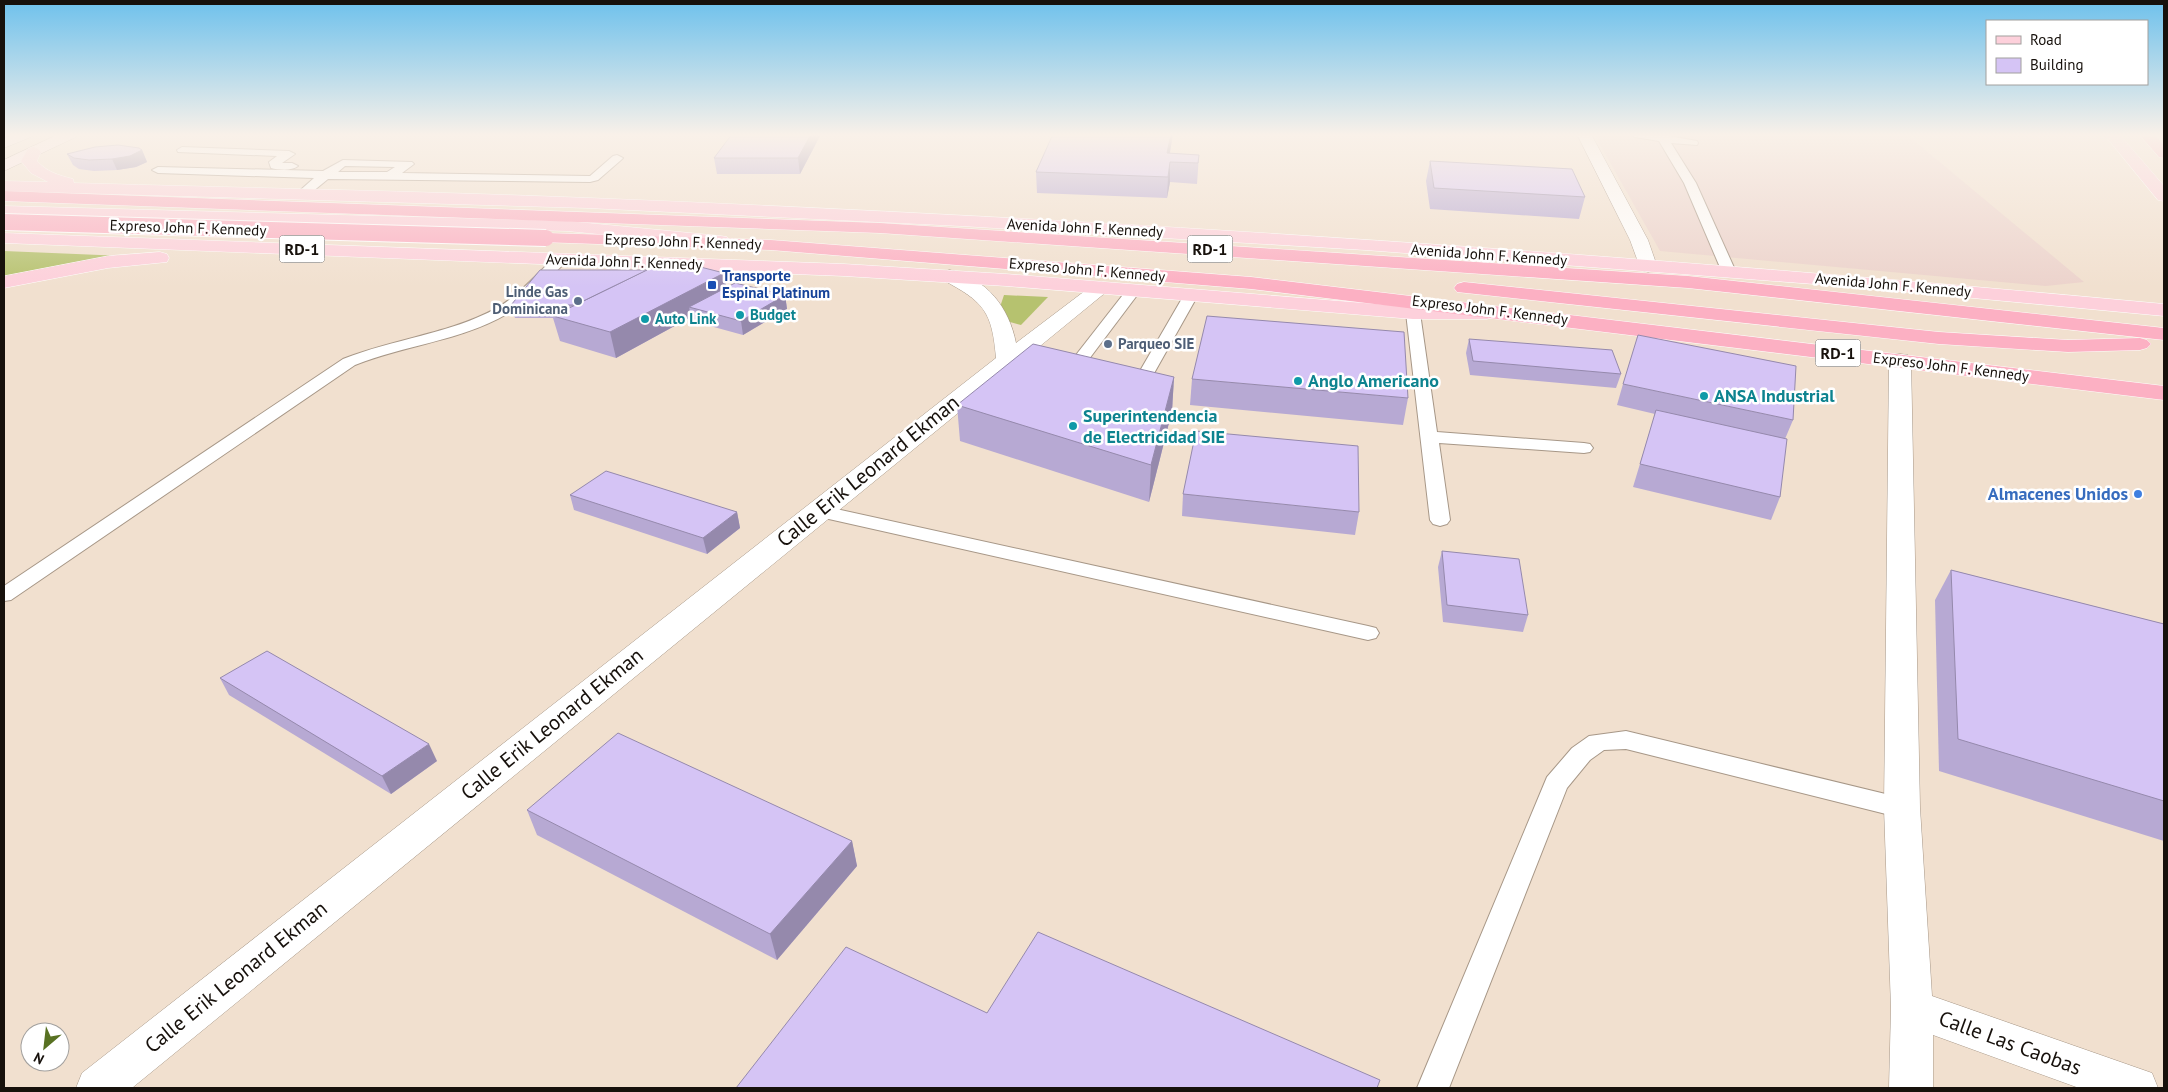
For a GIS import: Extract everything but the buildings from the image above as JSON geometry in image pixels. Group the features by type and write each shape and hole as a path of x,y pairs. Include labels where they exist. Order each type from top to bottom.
{"highway":[{"name":"Expreso John F. Kennedy","path":"4,196 880,228 1688,282 2164,334"},
{"name":"Expreso John F. Kennedy","path":"4,223 770,245 1075,268 1251,283 2164,393"},
{"path":"1540,259 1688,282"},
{"path":"1075,268 1262,270 1626,304 1939,338 2068,346 2164,342"}],"main road":[{"path":"89,185 131,190"},
{"path":"2155,185 2164,196"},
{"name":"Avenida John F. Kennedy","path":"4,186 596,204 961,221 1365,245 1729,272 2164,310"},
{"path":"4,210 567,226 770,245"},
{"path":"4,223 100,213"},
{"name":"Avenida John F. Kennedy","path":"4,238 950,276 1413,314 1512,313"},
{"path":"4,282 108,262 158,258 345,256 600,261"},
{"path":"2013,296 2117,297 2164,291"}],"street":[{"path":"1610,185 1639,240 1648,266"},
{"path":"950,276 985,297 996,311 1016,362"},
{"name":"Calle Erik Leonard Ekman","path":"98,1088 818,511 1016,362 1101,288"},
{"path":"1900,360 1902,808 1912,1008 1911,1088"},
{"name":"Calle Las Caobas","path":"1912,1008 2136,1088"}],"lane":[{"path":"302,194 313,185"},
{"path":"1691,185 1729,272"},
{"path":"4,595 349,362 372,351 452,330 504,310 560,260"},
{"path":"1071,372 1134,290"},
{"path":"1110,379 1129,382 1142,381 1191,295"},
{"path":"1413,314 1440,520"},
{"path":"1052,368 1090,375"},
{"path":"1429,437 1584,448"},
{"path":"818,511 1368,632"},
{"path":"1433,1088 1556,784 1582,754 1598,742 1626,740 1902,808"}],"shaded area":[{"path":"1623,185 1967,185 2084,282 2046,286 1660,251"}],"green space":[{"path":"4,251 124,256 4,278"},
{"path":"1004,295 1048,297 1021,325 1010,322 999,310"}],"place":[{"name":"Transporte Espinal Platinum","path":"712,285"},
{"name":"Linde Gas Dominicana","path":"578,301"},
{"name":"Budget","path":"740,315"},
{"name":"Auto Link","path":"645,319"},
{"name":"Parqueo SIE","path":"1108,344"},
{"name":"Anglo Americano","path":"1298,381"},
{"name":"ANSA Industrial","path":"1704,396"},
{"name":"Superintendencia de Electricidad SIE","path":"1073,426"},
{"name":"Almacenes Unidos","path":"2138,494"}]}
